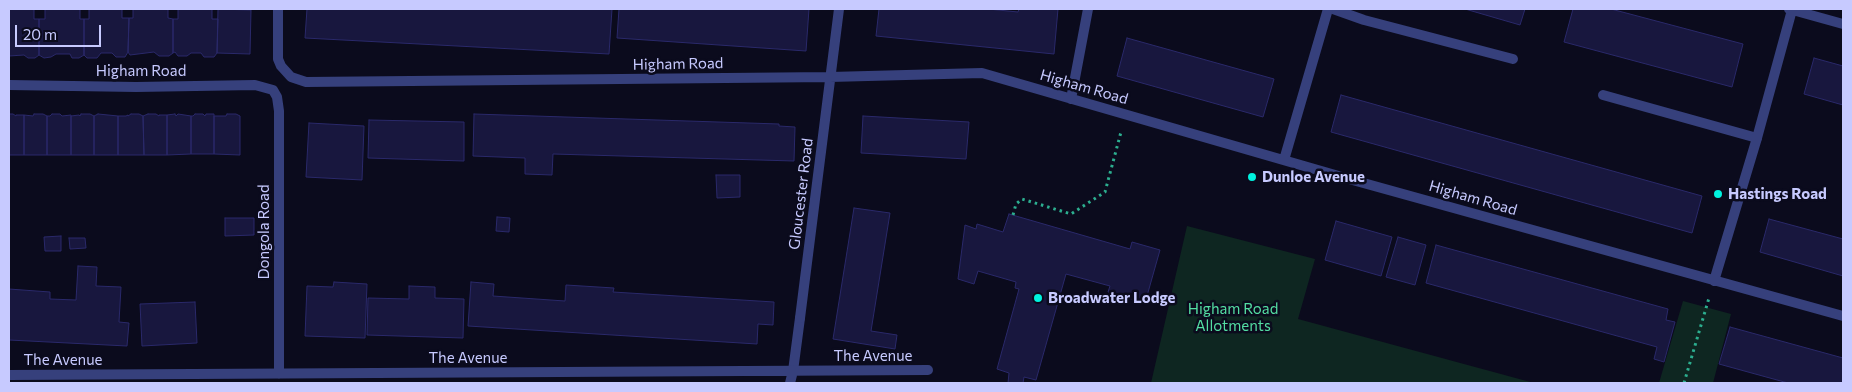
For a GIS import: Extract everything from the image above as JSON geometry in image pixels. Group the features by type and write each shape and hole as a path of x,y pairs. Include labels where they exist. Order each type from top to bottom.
{"street":[{"name":"Higham Road","path":"278,9 278,59 281,66 291,77 306,82 830,77 982,73 1284,160 1843,316"},
{"name":"Gloucester Road","path":"790,383 800,318 838,9"},
{"path":"1071,99 1088,9"},
{"path":"1284,160 1328,9"},
{"path":"1333,9 1364,20 1513,59"},
{"path":"1714,280 1756,138 1791,9 1843,24"},
{"name":"Higham Road","path":"9,85 255,85 273,90"},
{"name":"Dongola Road","path":"273,90 277,97 279,111 279,374"},
{"path":"1603,95 1756,138"},
{"name":"The Avenue","path":"9,375 928,370"}],"path":[{"path":"1013,216 1016,204 1022,199 1071,214 1105,192 1126,115"},
{"path":"1684,383 1714,280"}],"green space":[{"name":"Higham Road Allotments","path":"1187,226 1315,259 1298,319 1534,383 1151,383"},
{"path":"1683,301 1731,314 1713,383 1659,383"}],"building":[{"path":"9,9 34,9 34,19 39,19 39,55 35,58 28,58 24,55 9,56"},
{"path":"45,9 80,9 80,19 84,19 84,55 79,58 72,58 70,54 56,54 44,58 39,55 39,19 45,19"},
{"path":"89,9 122,9 122,18 129,18 128,52 125,57 116,57 112,53 101,53 97,58 87,58 84,55 84,19 89,19"},
{"path":"133,9 168,9 168,18 173,19 173,53 169,56 159,56 154,52 130,55 128,52 129,18 133,18"},
{"path":"178,9 212,9 212,19 218,19 217,53 214,57 204,57 201,53 178,56 175,52 173,53 173,19 178,19"},
{"path":"218,9 251,10 250,54 217,53"},
{"path":"307,9 612,9 609,54 305,38"},
{"path":"619,9 809,9 806,51 617,38"},
{"path":"879,9 988,9 1018,12 1019,9 1058,9 1054,54 876,36"},
{"path":"1465,9 1525,9 1520,25"},
{"path":"1573,9 1611,9 1743,44 1732,87 1564,42"},
{"path":"1127,38 1274,79 1263,117 1117,76"},
{"path":"1814,58 1843,66 1843,105 1804,94"},
{"path":"1341,95 1702,196 1692,233 1331,132"},
{"path":"9,114 16,116 24,115 24,155 9,155"},
{"path":"34,114 47,116 47,155 24,155 24,115 33,116"},
{"path":"52,114 71,115 71,155 47,155 47,116"},
{"path":"81,114 94,116 94,155 71,155 71,116 80,116"},
{"path":"98,114 118,116 118,155 94,155 94,116"},
{"path":"131,114 143,116 144,155 118,155 118,116 128,116"},
{"path":"148,114 167,115 167,155 144,155 143,116"},
{"path":"175,114 176,116 178,114 191,116 191,154 167,155 167,115"},
{"path":"203,114 205,116 206,114 214,114 214,154 191,154 191,116"},
{"path":"227,114 240,116 240,155 214,154 214,116 226,116"},
{"path":"474,114 779,124 779,126 795,127 794,161 553,154 552,175 525,174 525,158 473,156"},
{"path":"863,116 969,122 966,159 861,153"},
{"path":"369,120 464,122 464,161 368,158"},
{"path":"309,123 364,126 362,180 306,177"},
{"path":"716,175 740,175 740,197 717,198"},
{"path":"854,208 890,213 871,331 897,335 895,349 833,339"},
{"name":"Broadwater Lodge","path":"1009,214 1130,249 1132,242 1160,250 1145,303 1108,292 1110,286 1066,274 1036,380 1024,377 1023,383 1008,383 1009,373 997,369 1019,289 1015,288 1016,282 978,271 974,284 958,279 965,225 976,229 977,224 1003,232"},
{"path":"497,217 510,218 509,232 496,231"},
{"path":"225,218 254,218 254,235 225,236"},
{"path":"1769,219 1843,239 1843,276 1760,252"},
{"path":"1336,221 1392,237 1381,276 1325,260"},
{"path":"61,236 61,251 45,251 44,237"},
{"path":"1398,237 1426,245 1415,285 1386,277"},
{"path":"69,238 85,238 86,248 70,249"},
{"path":"1436,245 1668,309 1666,320 1675,322 1664,362 1654,359 1657,347 1426,283"},
{"path":"78,266 97,267 96,286 121,287 119,322 129,323 127,346 9,340 9,289 50,292 50,299 76,300"},
{"path":"334,282 367,284 365,338 305,336 307,286 333,287"},
{"path":"471,282 494,284 493,296 565,301 566,285 614,288 613,292 774,302 773,325 758,324 757,344 468,326"},
{"path":"409,286 435,287 435,298 464,299 463,338 367,335 368,298 409,299"},
{"path":"195,302 197,343 142,346 140,304"},
{"path":"1730,327 1843,358 1843,383 1788,383 1719,364"}],"place":[{"name":"Dunloe Avenue","path":"1252,177"},
{"name":"Hastings Road","path":"1718,194"},
{"name":"Broadwater Lodge","path":"1038,298"}]}
